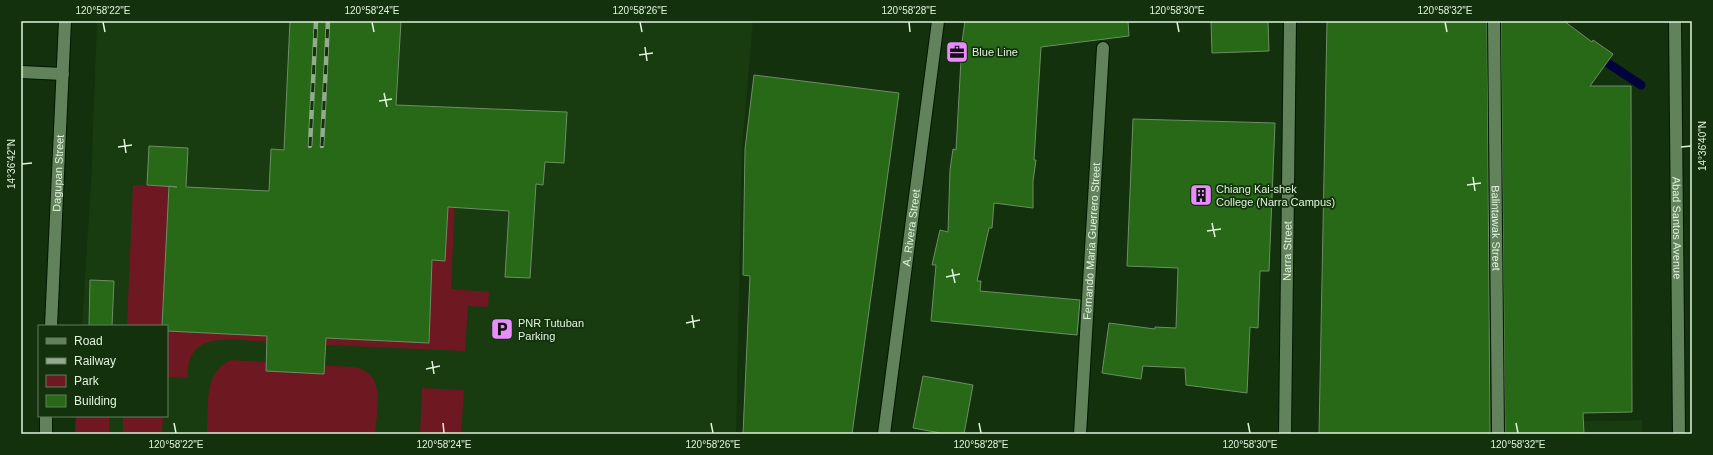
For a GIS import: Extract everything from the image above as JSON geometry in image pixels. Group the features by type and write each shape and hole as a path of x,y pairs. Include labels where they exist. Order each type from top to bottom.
{"street":[{"name":"Dagupan Street","path":"51,325 65,21"},
{"name":"A. Rivera Street","path":"884,434 938,21"},
{"name":"Narra Street","path":"1285,434 1290,21"},
{"name":"Abad Santos Avenue","path":"1675,21 1679,434"},
{"name":"Balintawak Street","path":"1494,22 1498,434"},
{"name":"Fernando Maria Guerrero Street","path":"1080,434 1103,48"},
{"path":"21,72 63,74"},
{"path":"46,417 46,434"}],"shaded area":[{"path":"97,21 753,21 742,149 736,434 75,434 76,417 168,417 168,325 82,325 91,183"},
{"path":"1642,420 1642,434 1546,434 1546,422"}],"green space":[{"path":"133,185 169,186 162,325 127,325"},
{"path":"448,199 455,199 451,289 489,292 488,307 468,306 465,351 326,345 326,338 429,343 432,260 445,260"},
{"path":"168,331 267,336 267,342 216,340 199,347 191,356 188,365 187,378 168,377"},
{"path":"232,360 352,367 363,370 371,376 375,383 377,393 378,403 375,434 207,434 208,402 211,381 222,365"},
{"path":"422,388 464,390 461,434 420,434"},
{"path":"76,417 109,417 109,434 75,434"},
{"path":"123,417 163,417 162,434 123,434"}],"building":[{"path":"290,21 401,21 396,105 567,112 564,163 545,162 543,185 536,184 530,278 505,277 509,211 448,207 445,261 432,260 429,343 326,338 324,374 266,371 267,336 168,331 168,325 162,325 169,186 147,185 149,146 188,148 186,187 269,191 271,149 284,150"},
{"path":"965,21 1128,21 1129,36 1041,47 1034,160 1036,160 1033,181 1033,208 994,203 992,228 989,228 977,281 981,281 980,291 1080,300 1077,335 931,321 936,265 932,265 940,230 948,232 950,170 953,149 956,150 962,42"},
{"path":"1211,21 1268,21 1269,51 1212,53"},
{"path":"1327,21 1487,21 1490,434 1319,434"},
{"path":"1501,21 1564,21 1592,42 1593,40 1613,54 1590,86 1631,86 1632,412 1583,413 1584,434 1505,434"},
{"path":"754,75 899,93 852,434 743,434 750,276 743,275 745,149"},
{"name":"Chiang Kai-shek College (Narra Campus)","path":"1133,119 1275,123 1269,271 1260,271 1258,328 1250,327 1247,393 1186,385 1185,368 1143,366 1141,379 1102,373 1109,323 1155,329 1155,327 1176,328 1178,268 1127,266"},
{"path":"90,280 114,281 112,325 89,325"},
{"path":"923,376 973,385 964,434 946,434 913,428"}],"waterway":[{"path":"1597,56 1641,85"}],"railway":[{"path":"310,146 316,21"},
{"path":"322,146 328,21"}],"place":[{"name":"Blue Line","path":"957,52"},
{"name":"Chiang Kai-shek College (Narra Campus)","path":"1201,195"},
{"name":"PNR Tutuban Parking","path":"502,329"}]}
